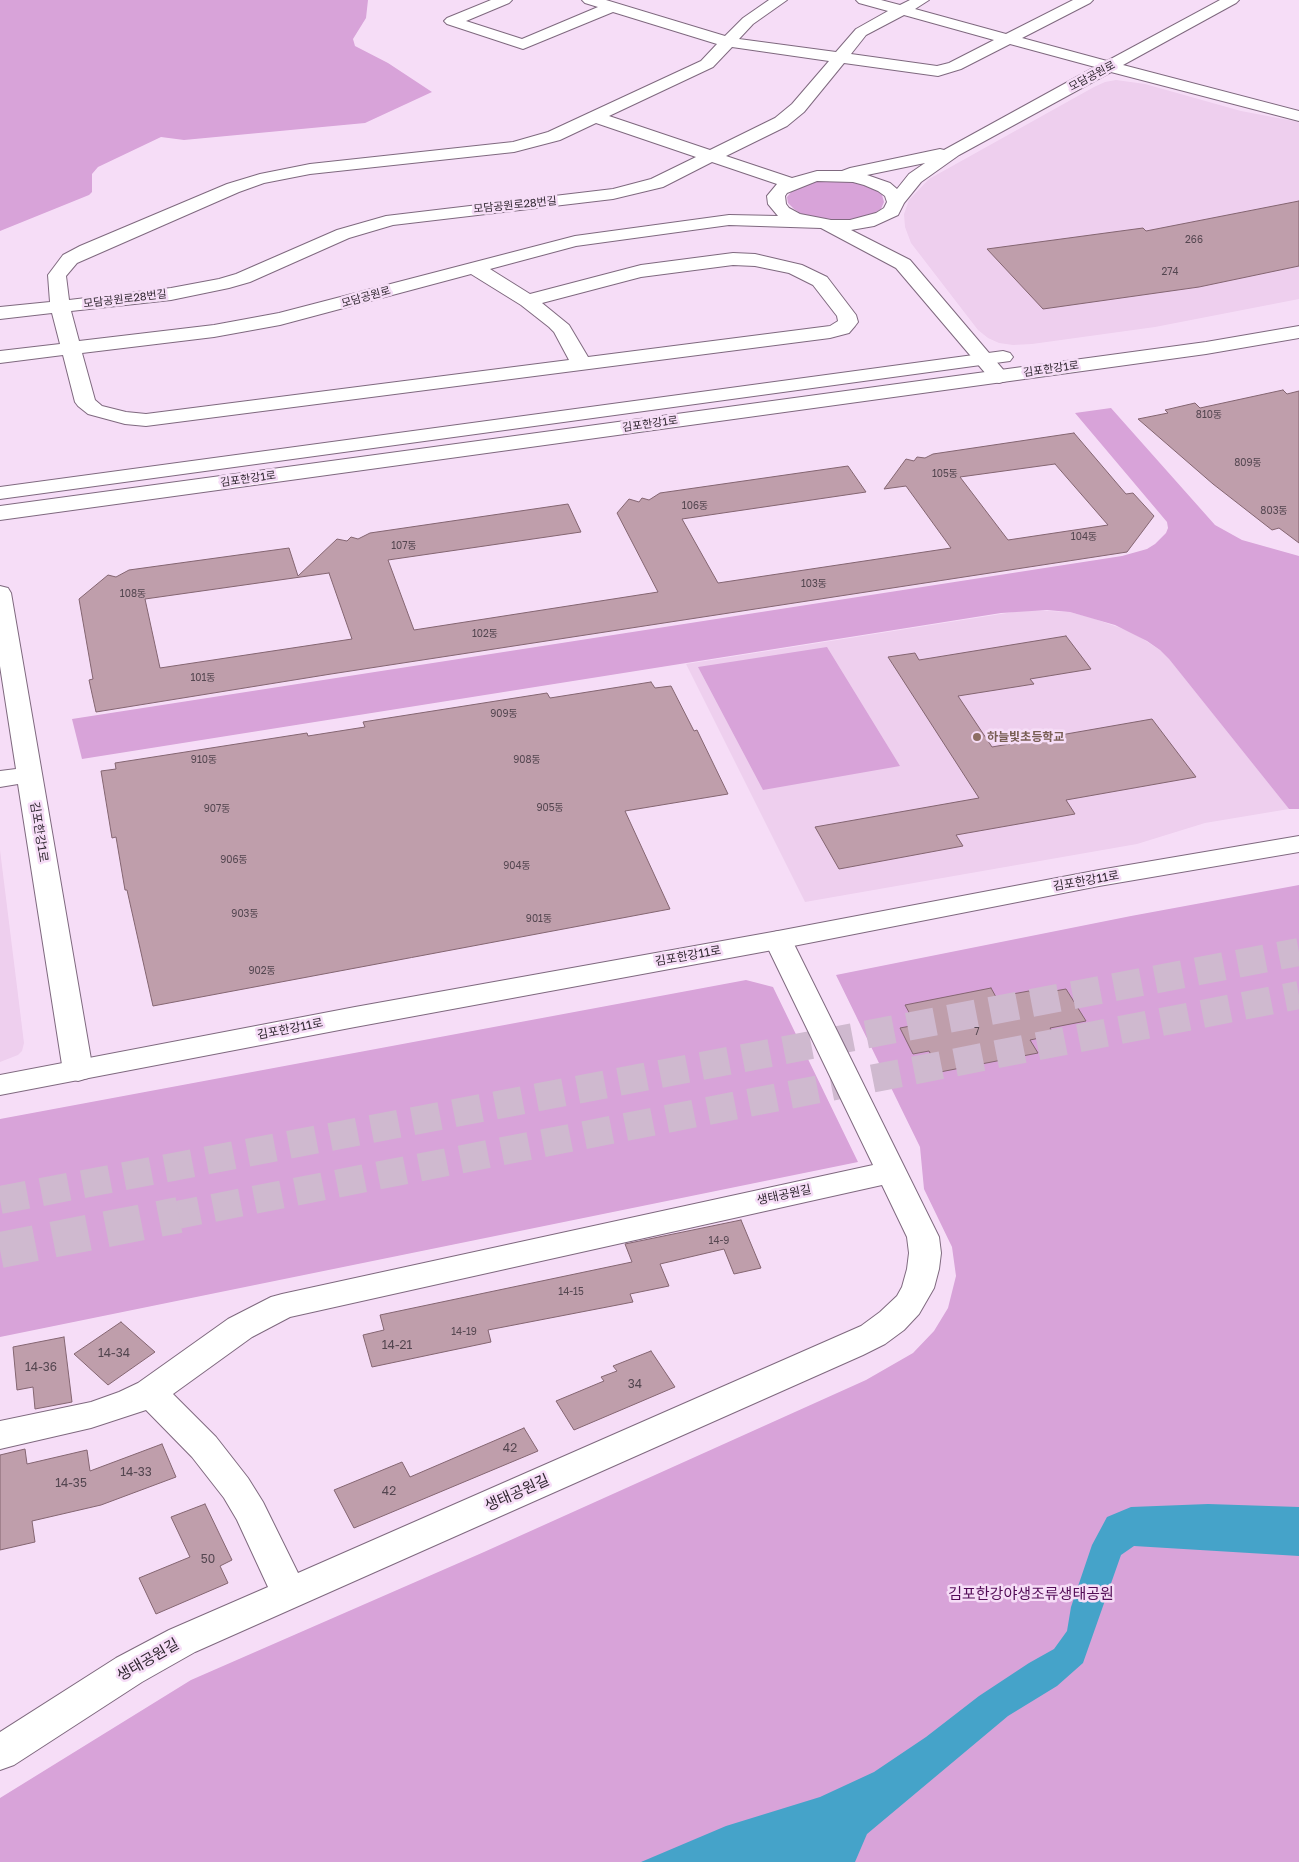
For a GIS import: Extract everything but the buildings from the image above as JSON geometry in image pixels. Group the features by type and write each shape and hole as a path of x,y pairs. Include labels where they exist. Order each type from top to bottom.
{"street":[{"path":"504,0 452,21 523,44 610,8"},
{"path":"590,0 610,8 727,42 938,71 955,66 1085,0"},
{"path":"528,302 582,285 641,271 734,259 755,260 795,269 820,281 846,315 848,322 842,329 830,332 146,420 108,415 95,410 86,402 60,306 57,275 70,259 87,250 233,188 260,179 310,169 514,147 554,136 702,66 715,57 727,42 760,12 779,0"},
{"path":"864,0 1248,104 1299,116"},
{"name":"모담공원로28번길","path":"0,313 171,294 222,284 251,275 364,227 419,215 613,194 657,183 782,122 791,115 860,32 921,0"},
{"name":"모담공원로","path":"953,151 1231,0"},
{"path":"595,117 790,183"},
{"path":"729,220 759,209 776,196 781,189 790,183 802,179 834,176 896,165 953,151"},
{"path":"729,220 850,225 868,222 882,217 894,206 915,178 953,151"},
{"path":"834,176 862,179 884,187 893,194 894,237 903,264"},
{"path":"776,196 777,204 783,212 795,218 817,223 866,244 903,264 999,376"},
{"name":"모담공원로","path":"0,357 214,330 280,319 575,241 729,220"},
{"path":"473,267 528,302 562,329 581,363"},
{"name":"김포한강1로","path":"0,493 1182,333 1295,323"},
{"name":"김포한강1로","path":"0,513 1206,348 1295,323"},
{"name":"김포한강1로","path":"0,593 78,1072"},
{"path":"0,780 29,775"},
{"name":"김포한강11로","path":"780,944 1099,878 1299,844"},
{"name":"김포한강11로","path":"0,1085 78,1072 177,1060 780,944 1299,851"},
{"name":"생태공원길","path":"0,1753 154,1655 207,1628 851,1346 873,1335 892,1321 908,1305 918,1288 925,1253 923,1237 780,944"},
{"name":"생태공원길","path":"0,1435 91,1415 131,1402 150,1392 240,1328 282,1306 891,1172"},
{"path":"150,1392 204,1447 236,1488 251,1512 289,1593"}],"shaded area":[{"path":"1116,80 1145,84 1241,111 1299,122 1299,299 1155,327 1032,344 1013,345 999,343 988,338 978,330 911,243 905,227 904,214 909,200 929,179 1094,87"},
{"name":"하늘빛초등학교","path":"1026,610 1070,612 1092,618 1132,632 1160,650 1289,809 1205,823 1137,844 805,902 686,664"},
{"path":"0,850 24,1043 22,1051 18,1055 0,1062"}],"green space":[{"path":"0,0 368,0 366,18 353,39 355,46 388,63 432,92 365,123 184,140 161,137 98,167 92,174 92,192 89,195 0,231"},
{"path":"850,181 864,185 875,189 882,195 884,202 881,209 873,214 847,220 816,218 803,215 788,203 787,197 792,191 809,183"},
{"path":"1111,408 1215,525 1242,540 1299,556 1299,809 1289,809 1160,650 1147,641 1115,625 1070,612 1047,610 1001,613 82,759 72,719 1122,556 1147,549 1166,533 1168,528 1167,522 1075,413"},
{"path":"827,647 900,766 763,790 698,667"},
{"name":"김포한강야생조류생태공원","path":"1299,885 1299,1862 0,1862 0,1798 191,1680 484,1552 866,1380 913,1353 934,1331 948,1308 956,1276 952,1247 924,1189 920,1147 836,975 1131,916"},
{"path":"746,980 773,987 858,1162 0,1337 0,1119"}],"water":[{"path":"1208,1504 1299,1507 1299,1556 1134,1546 1121,1555 1083,1663 1057,1686 1008,1716 867,1834 855,1862 641,1862 726,1826 820,1797 874,1772 926,1737 979,1696 1054,1649 1067,1631 1071,1607 1092,1545 1107,1517 1131,1507"}],"tunnel":[{"path":"0,1200 1299,952"},
{"path":"172,1216 1299,995"},
{"path":"0,1250 179,1215"}],"place":[{"name":"하늘빛초등학교","path":"977,737"}]}
